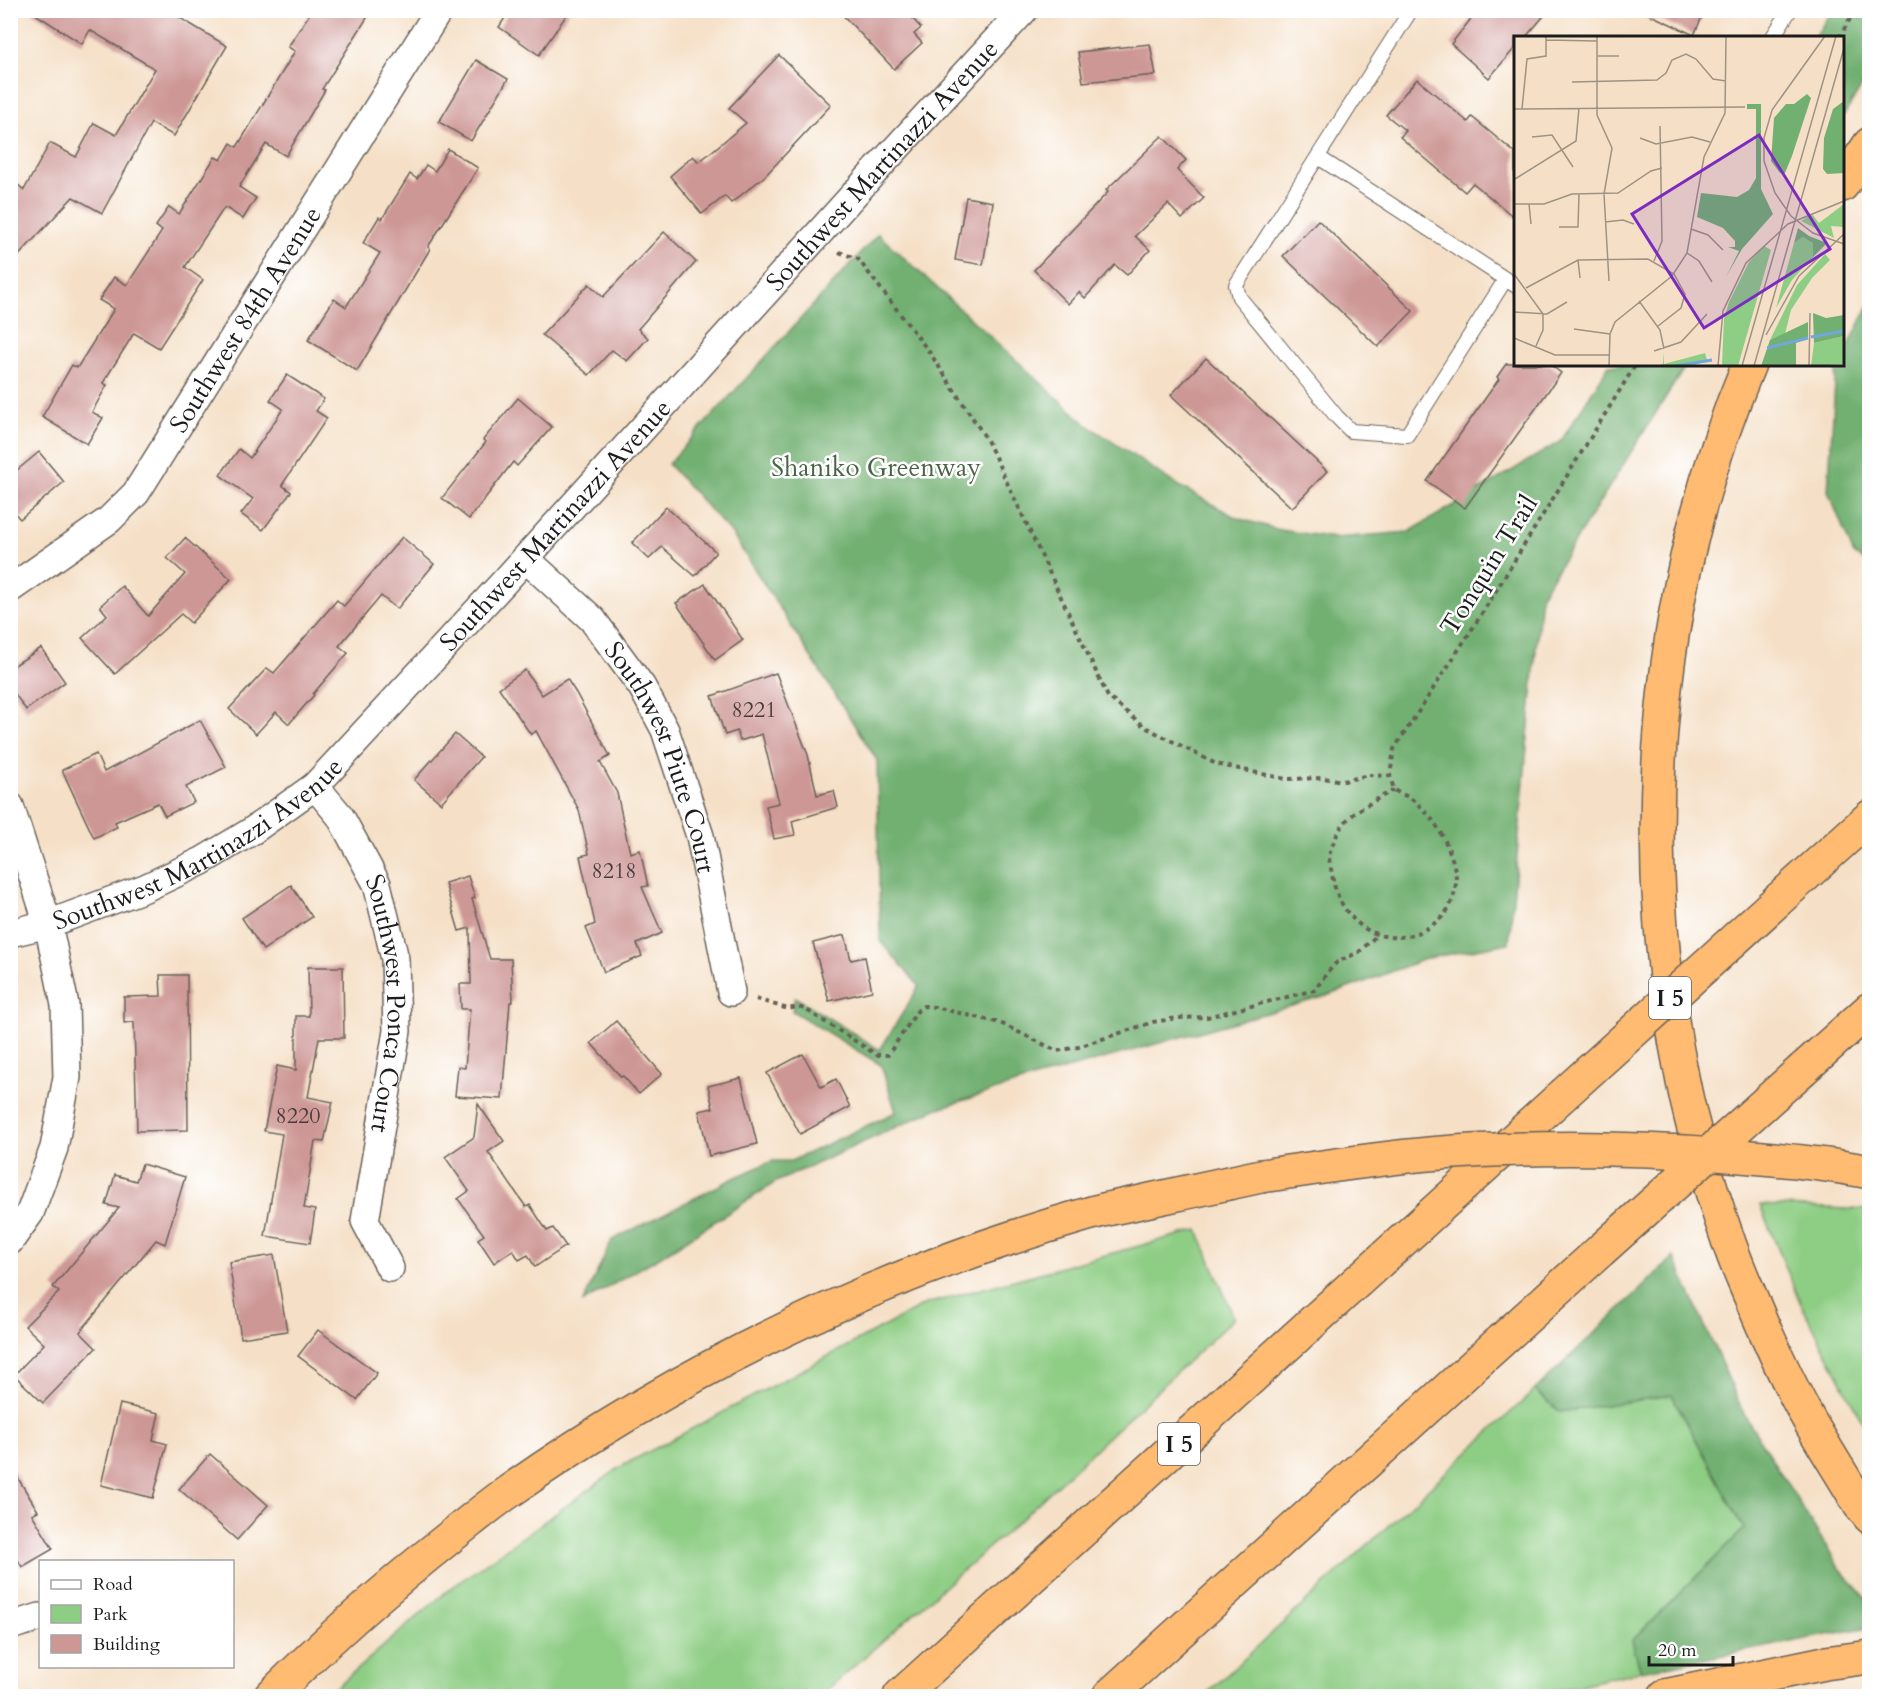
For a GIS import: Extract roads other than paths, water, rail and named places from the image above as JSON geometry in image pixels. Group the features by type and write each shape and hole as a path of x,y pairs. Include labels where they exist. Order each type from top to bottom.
{"highway":[{"path":"1844,182 1869,144"},
{"path":"1748,366 1704,488 1682,580 1670,649 1659,735 1657,817 1659,907 1666,986 1683,1083 1701,1155 1730,1245 1768,1338 1804,1412 1869,1517"},
{"name":"I 5","path":"900,1696 1869,817"},
{"path":"1109,1696 1869,1008"},
{"path":"272,1696 329,1640 413,1567 502,1496 590,1437 680,1383 766,1337 885,1284 991,1244 1091,1213 1261,1176 1345,1163 1428,1154 1512,1149 1597,1148 1684,1151 1765,1158 1869,1172"},
{"path":"1665,1696 1825,1663 1869,1657"}],"street":[{"name":"Southwest 84th Avenue","path":"10,589 109,520 136,493 439,10"},
{"name":"Southwest Martinazzi Avenue","path":"10,933 48,924 145,888 202,861 252,831 315,786 526,559 1024,10"},
{"name":"Southwest Piute Court","path":"526,559 592,619 642,687 665,730 700,836 731,992"},
{"name":"Southwest Ponca Court","path":"315,786 340,816 377,884 395,959 397,1031 365,1221 390,1268"},
{"path":"10,806 48,924 65,1005 67,1077 54,1148 30,1213 10,1241"},
{"path":"10,1626 39,1617"}],"lane":[{"path":"1318,157 1510,283 1407,435 1351,431 1336,417 1239,297 1236,285 1411,10"},
{"path":"1773,36 1790,10"}],"park label":[{"name":"Shaniko Greenway","path":"876,467"}]}
